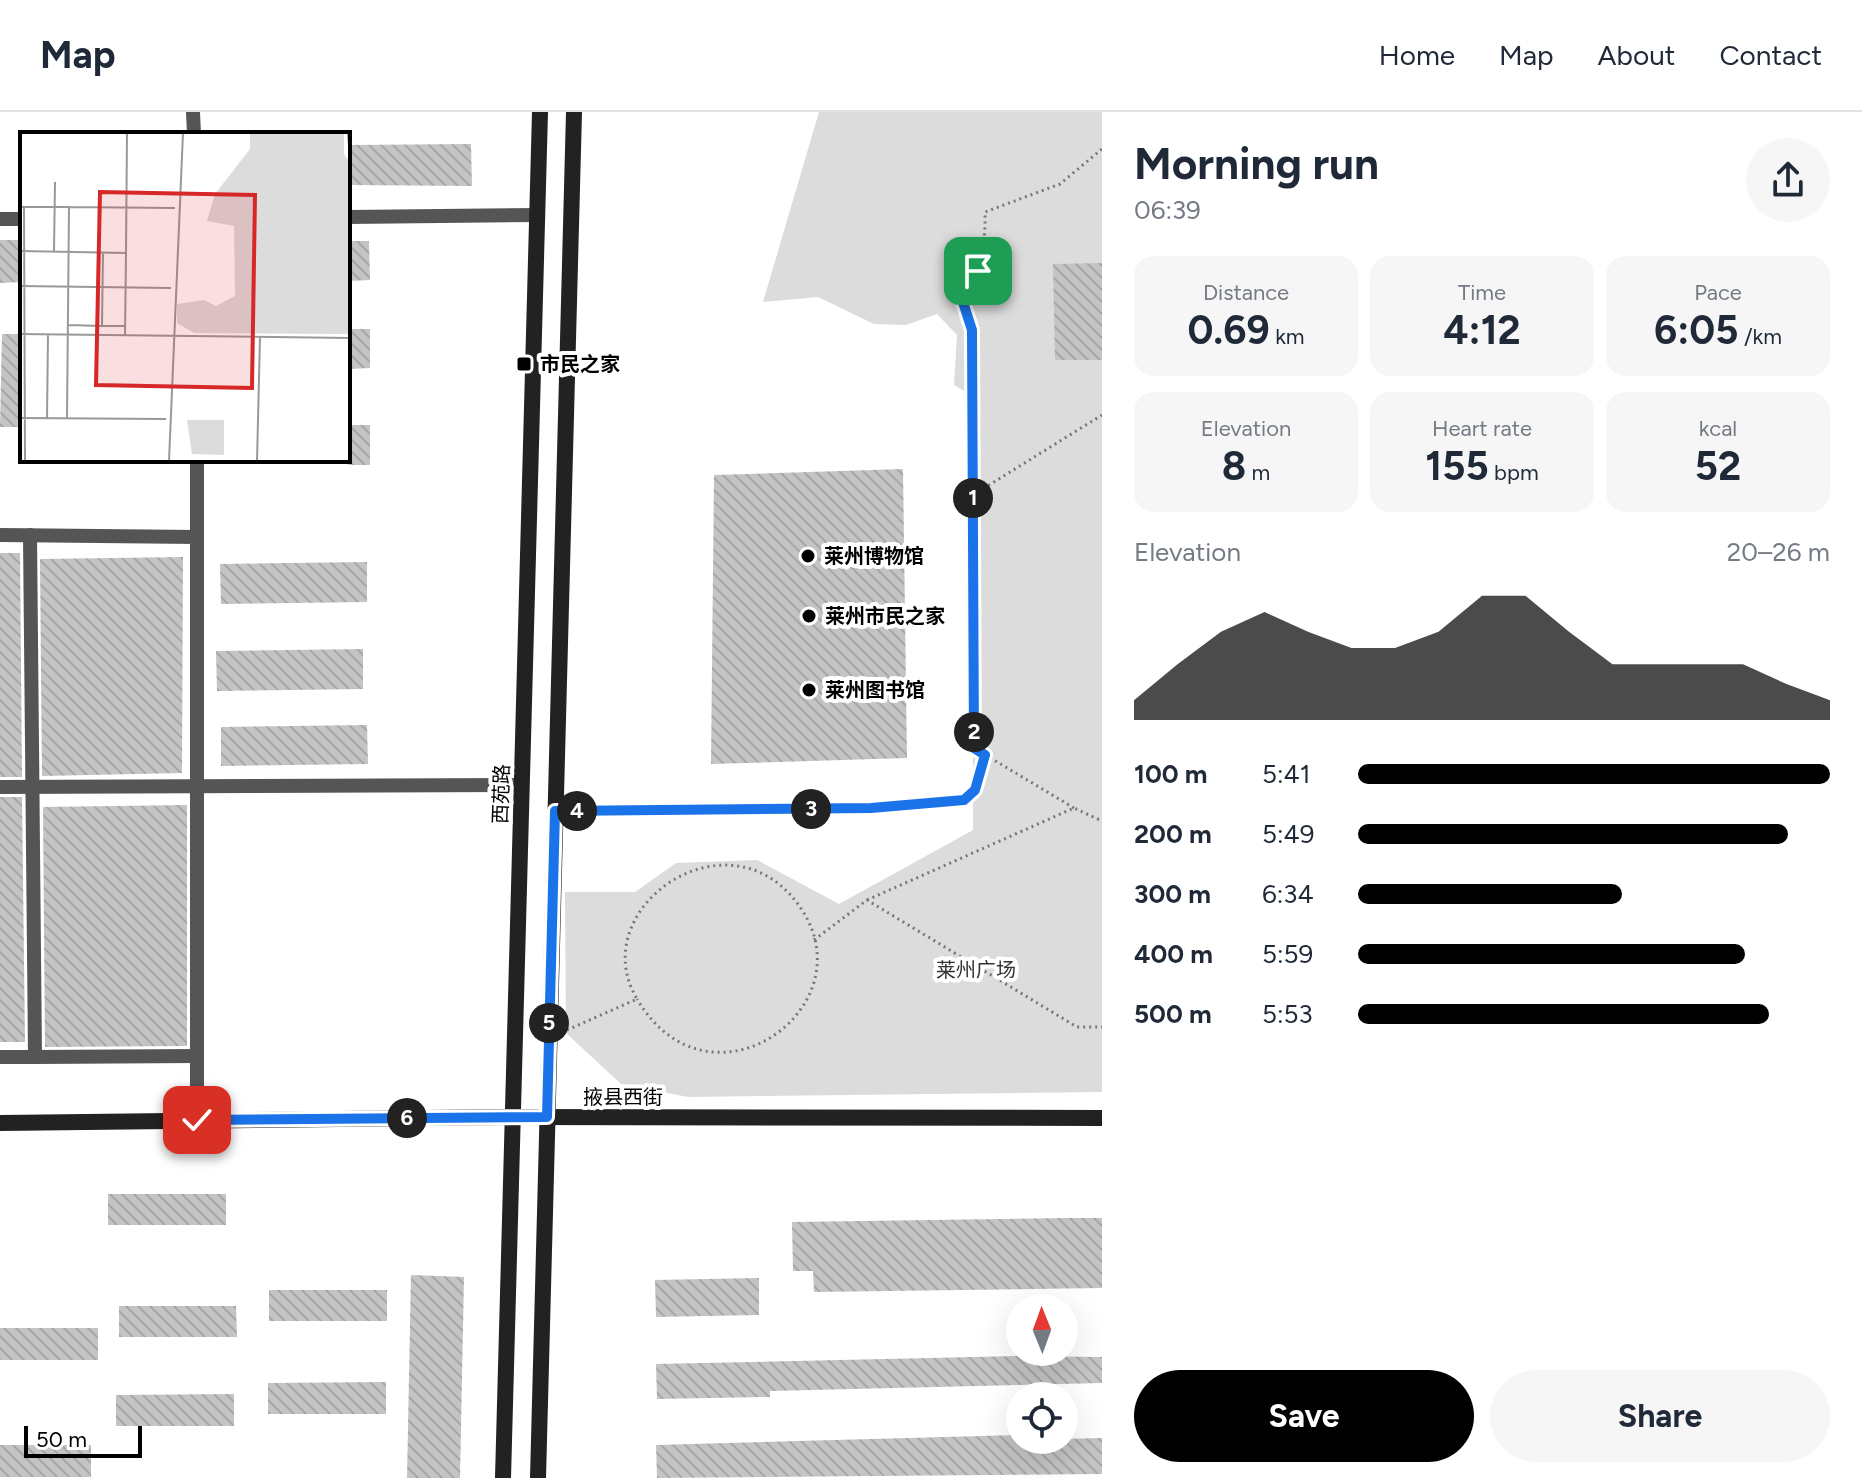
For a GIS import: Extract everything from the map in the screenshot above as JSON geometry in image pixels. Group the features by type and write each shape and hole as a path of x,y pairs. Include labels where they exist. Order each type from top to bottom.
{"main road":[{"name":"西苑路","path":"503,1478 540,112"},
{"path":"538,1478 574,112"},
{"name":"掖县西街","path":"0,1123 512,1117 1102,1118"}],"street":[{"path":"193,112 194,132"},
{"path":"350,217 537,215"},
{"path":"197,462 197,1120"},
{"path":"0,535 197,537"},
{"path":"30,535 35,1057"},
{"path":"0,787 521,785"},
{"path":"0,1057 197,1056"}],"path":[{"path":"1102,149 1060,184 985,212 986,242 978,271 961,296 972,330 974,748 1074,808 1102,821"},
{"path":"973,495 1102,415"},
{"path":"555,811 871,808 964,800 975,790 985,755"},
{"path":"814,940 867,900 1074,808"},
{"path":"730,865 759,872 796,901 804,912 814,940 816,970 808,999 791,1024 767,1042 736,1052 704,1052 674,1041 649,1020 637,999 627,961 631,929 646,901 670,879 700,867 730,865"},
{"path":"867,900 1077,1027 1102,1027"},
{"path":"549,1038 637,999"}],"green space":[{"name":"莱州广场","path":"819,112 1102,112 1102,1092 688,1097 621,1084 566,1033 565,892 635,892 676,863 757,860 839,904 973,830 973,396 954,385 957,335 937,314 906,325 874,324 818,297 763,302"}],"building":[{"path":"471,144 472,186 350,185 350,145"},
{"path":"0,240 20,240 20,282 0,283"},
{"path":"350,241 369,241 370,280 350,281"},
{"path":"1102,263 1102,360 1055,360 1053,264"},
{"path":"350,329 370,329 370,368 350,369"},
{"path":"2,334 20,334 20,427 0,427"},
{"path":"350,425 370,425 370,465 348,465"},
{"name":"莱州市民之家","path":"903,469 907,758 711,764 714,475"},
{"path":"0,553 20,553 22,777 0,777"},
{"path":"183,557 182,773 42,776 40,559"},
{"path":"367,562 367,602 221,604 220,564"},
{"path":"363,649 363,689 217,691 216,651"},
{"path":"367,725 368,764 221,766 221,727"},
{"path":"0,797 22,797 25,1042 0,1042"},
{"path":"187,805 187,1046 45,1047 43,807"},
{"path":"108,1194 226,1194 226,1225 108,1225"},
{"path":"1102,1218 1102,1288 814,1292 813,1271 793,1271 792,1222"},
{"path":"411,1275 464,1277 460,1478 407,1478"},
{"path":"759,1278 759,1315 656,1317 655,1280"},
{"path":"269,1290 387,1290 387,1321 269,1321"},
{"path":"119,1306 236,1306 237,1337 119,1337"},
{"path":"0,1328 98,1328 98,1360 0,1360"},
{"path":"1006,1356 1006,1366 1078,1366 1078,1357 1102,1357 1102,1383 1006,1382 1006,1385 770,1391 770,1397 657,1399 656,1364"},
{"path":"386,1382 386,1414 268,1414 268,1383"},
{"path":"234,1394 234,1426 116,1426 116,1395"},
{"path":"1006,1435 1006,1454 1078,1454 1078,1439 1102,1438 1102,1474 657,1478 656,1445"},
{"path":"0,1445 91,1445 91,1477 0,1477"}],"place":[{"name":"市民之家","path":"524,364"},
{"name":"莱州博物馆","path":"808,556"},
{"name":"莱州市民之家","path":"809,616"},
{"name":"莱州图书馆","path":"809,690"}],"route":[{"path":"197,1120 547,1117 555,811 871,808 964,800 975,790 985,755 974,748 972,330 961,296 978,271"}]}
